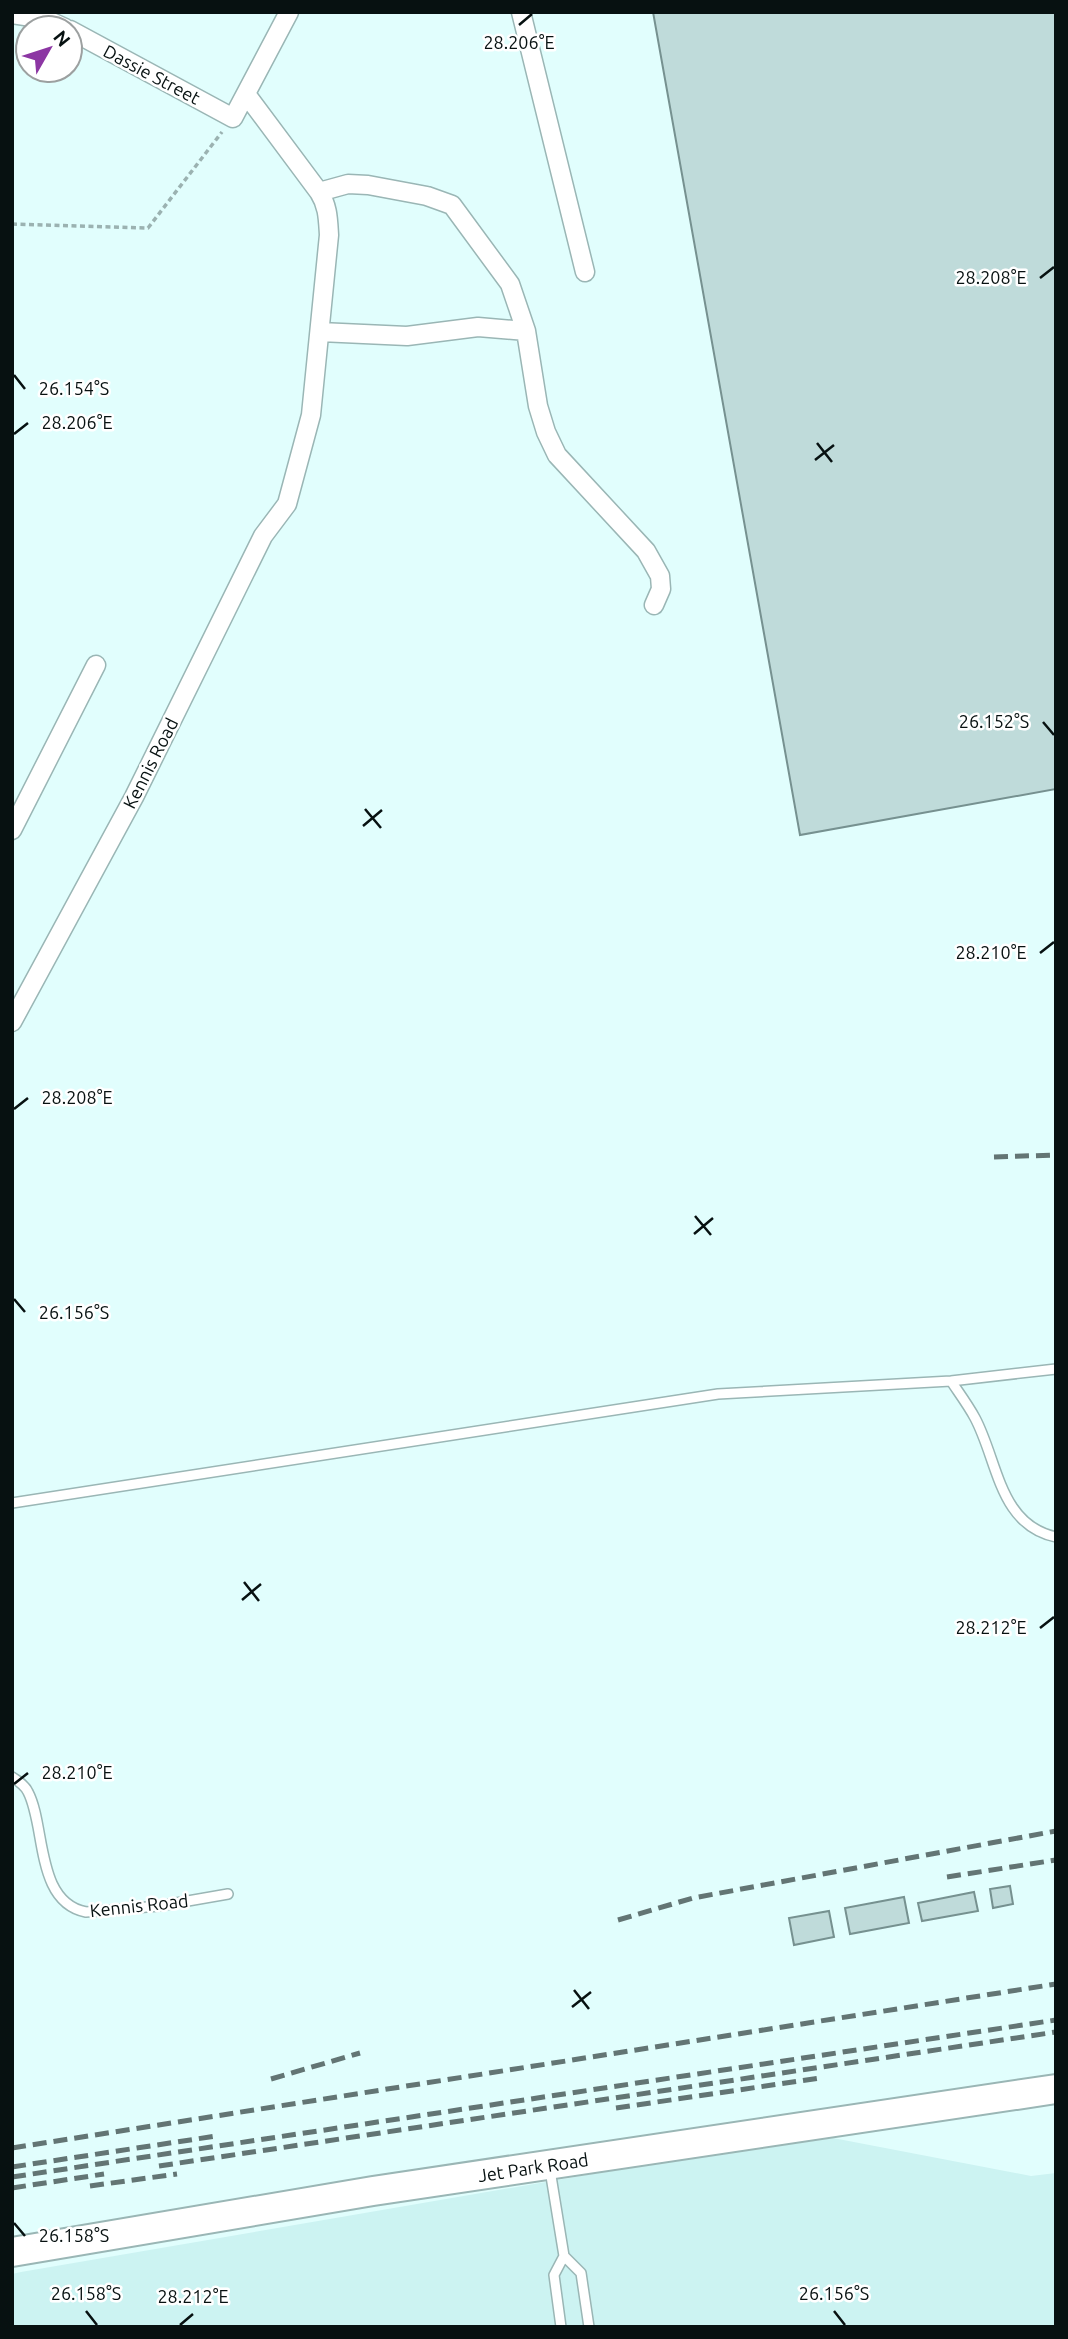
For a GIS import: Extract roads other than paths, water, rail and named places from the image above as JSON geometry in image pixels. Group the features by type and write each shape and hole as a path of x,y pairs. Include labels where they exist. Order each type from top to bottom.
{"main road":[{"name":"Jet Park Road","path":"12,2252 548,2160 631,2139 860,2110 1056,2079"},
{"name":"Jet Park Road","path":"12,2236 1056,2089"}],"street":[{"path":"289,12 246,94 325,202 329,235 320,332 407,336 478,327 526,331"},
{"path":"521,12 586,272"},
{"name":"Dassie Street","path":"84,38 233,118 246,94"},
{"path":"319,192 348,184 368,185 427,196 452,205 510,284 526,331 545,432 557,455 646,551 660,576 661,589 654,605"},
{"name":"Kennis Road","path":"12,1023 134,797 263,536 286,504 311,415 320,332"},
{"path":"12,830 96,664"}],"lane":[{"path":"12,1503 718,1394 951,1381 1056,1369"},
{"path":"951,1381 975,1418 1002,1490 1013,1511 1031,1529 1056,1537"},
{"name":"Kennis Road","path":"12,1777 29,1793 48,1876 61,1896 78,1911 159,1906 228,1894"},
{"path":"548,2160 564,2256 581,2273 589,2327"},
{"path":"561,2327 554,2275 564,2256"}],"railway":[{"path":"994,1157 1056,1155"},
{"path":"618,1920 693,1898 1056,1831"},
{"path":"947,1877 1056,1860"},
{"path":"12,2148 1056,1984"},
{"path":"12,2177 1056,2020"},
{"path":"159,2166 1056,2032"},
{"path":"271,2079 360,2053"},
{"path":"616,2108 820,2078"},
{"path":"12,2167 216,2136"},
{"path":"12,2188 104,2174"},
{"path":"90,2186 177,2174"}]}
